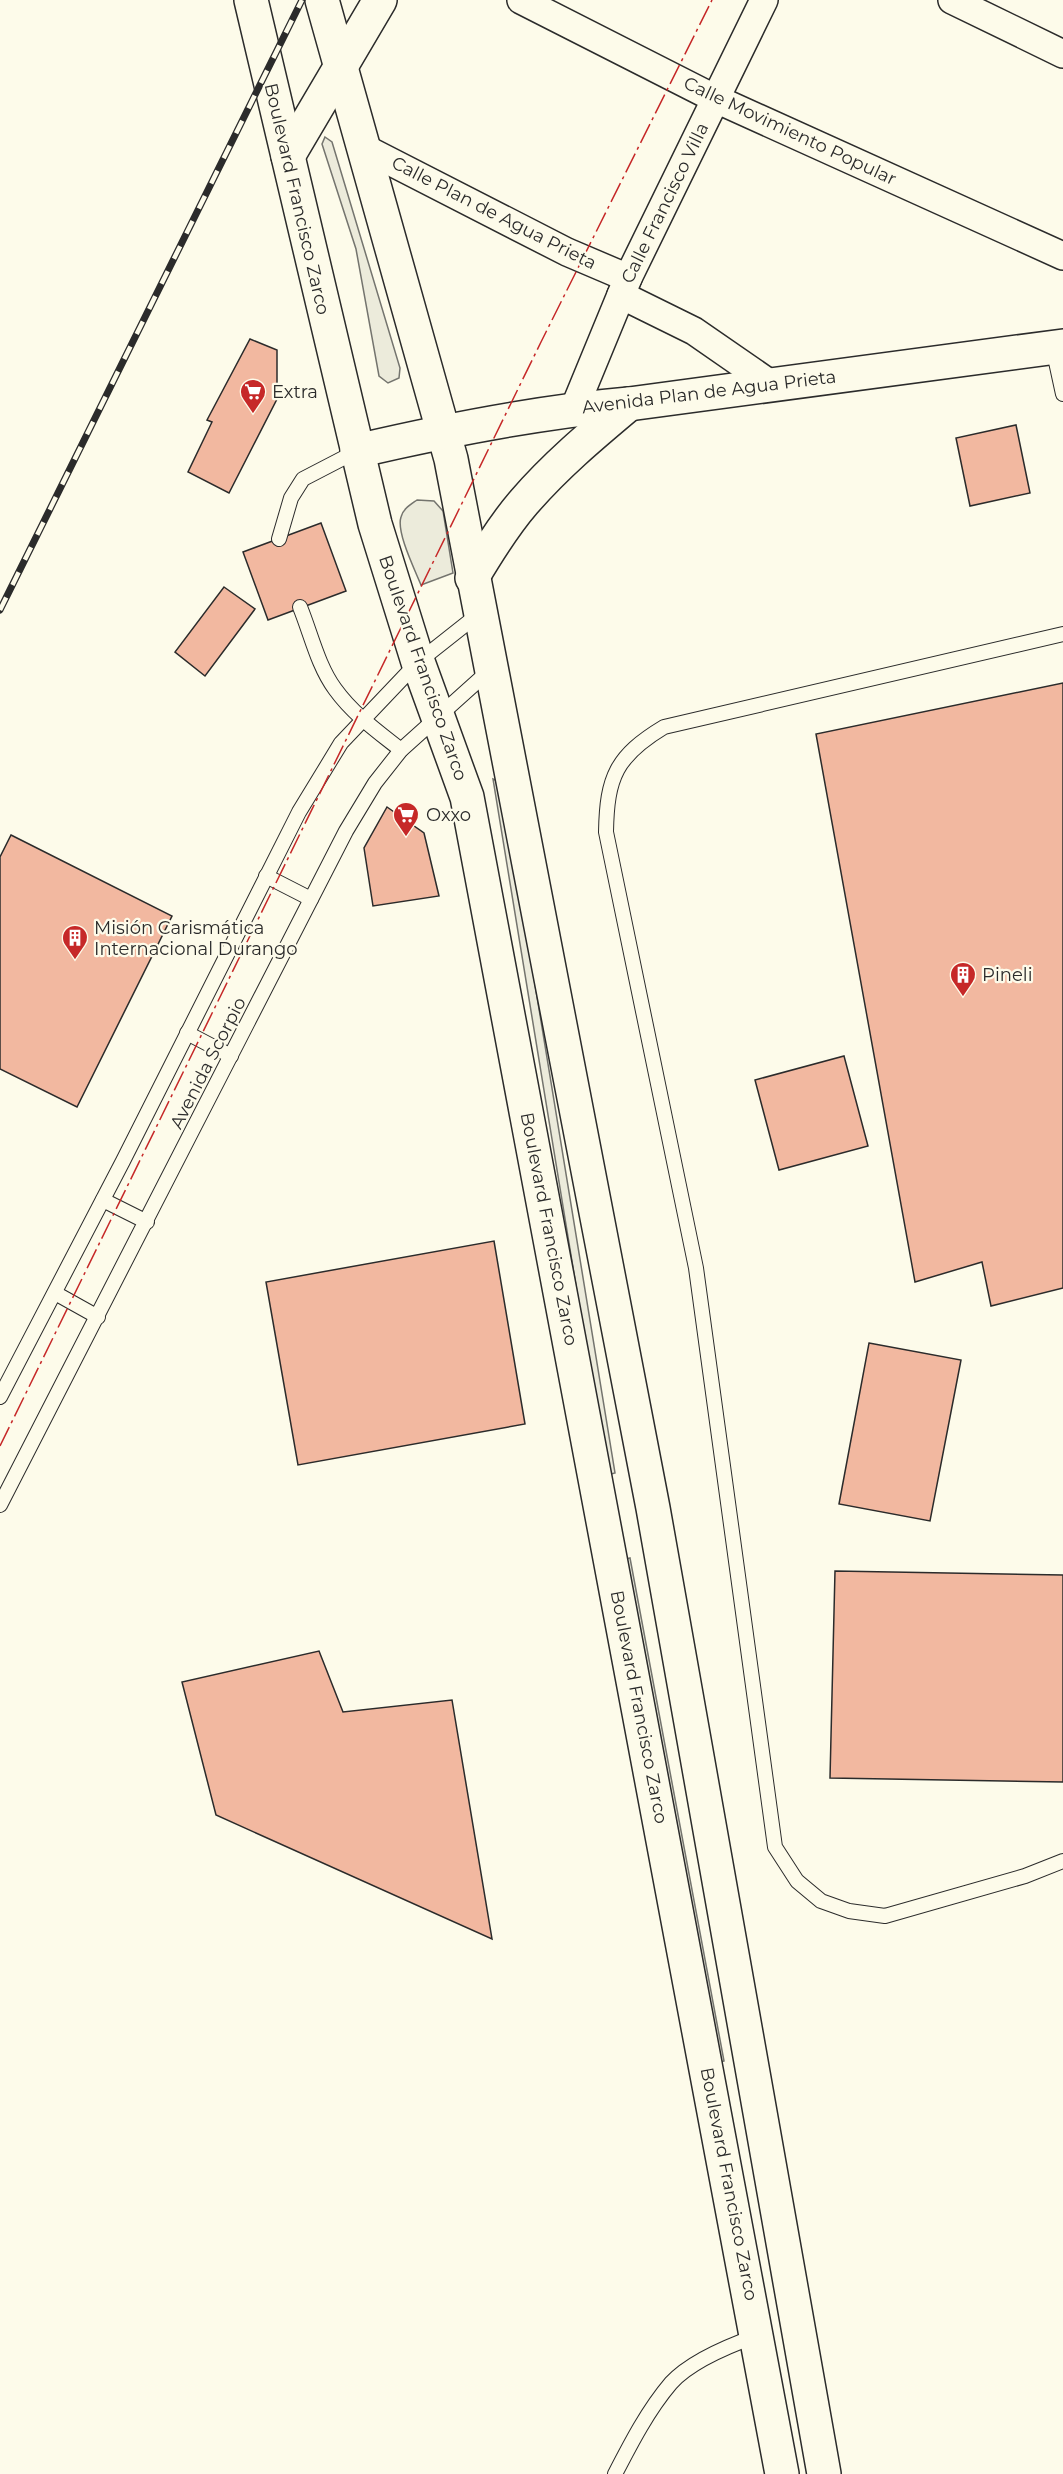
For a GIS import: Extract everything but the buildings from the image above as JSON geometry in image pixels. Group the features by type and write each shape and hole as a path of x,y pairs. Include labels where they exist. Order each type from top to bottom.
{"main road":[{"path":"322,0 451,459 472,578 492,669 653,1508 824,2471 788,2474"},
{"path":"288,156 380,0"},
{"name":"Boulevard Francisco Zarco","path":"254,2 375,524 418,662 467,797 758,2336 782,2474"},
{"name":"Avenida Plan de Agua Prieta","path":"357,451 442,431 574,409 629,404 1058,347"},
{"path":"472,578 496,538 525,502 560,464 629,404"},
{"path":"604,1520 653,1508"},
{"path":"748,2288 790,2276"}],"street":[{"name":"Calle Movimiento Popular","path":"521,0 716,99 1063,256"},
{"name":"Calle Francisco Villa","path":"574,409 624,287 764,0"},
{"path":"952,0 1063,54"},
{"name":"Calle Plan de Agua Prieta","path":"362,147 567,252 694,331 772,385"}],"lane":[{"path":"1058,347 1063,394"},
{"path":"279,539 291,498 303,479 357,451"},
{"path":"300,607 320,660 334,688 361,719 400,750"},
{"name":"Avenida Scorpio","path":"0,1397 103,1200 298,812 341,743 361,719 418,662 480,613"},
{"path":"1063,634 663,727 637,743 615,772 607,804 606,832 696,1268 775,1847 797,1881 821,1901 849,1911 885,1916 1025,1876 1063,1862"},
{"name":"Avenida Scorpio","path":"0,1505 346,831 375,783 400,750 492,669"},
{"path":"266,876 311,899"},
{"path":"188,1033 231,1056"},
{"path":"103,1200 147,1222"},
{"path":"55,1293 98,1317"},
{"path":"615,2474 636,2433 672,2382 723,2348 758,2336"}],"shaded area":[{"path":"325,137 332,142 400,368 399,378 388,383 379,376 356,249 322,144"},
{"path":"417,500 434,501 443,511 453,573 421,585 407,551 400,524 403,512"},
{"path":"493,779 502,783 615,1473 607,1475"},
{"path":"630,1558 724,2061 714,2064 622,1560"}],"railway":[{"path":"0,610 302,0"}],"power":[{"path":"0,1446 541,342 712,0"}],"place":[{"name":"Extra","path":"253,415"},
{"name":"Oxxo","path":"406,838"},
{"name":"Misión Carismática Internacional Durango","path":"75,961"},
{"name":"Pineli","path":"963,998"}]}
